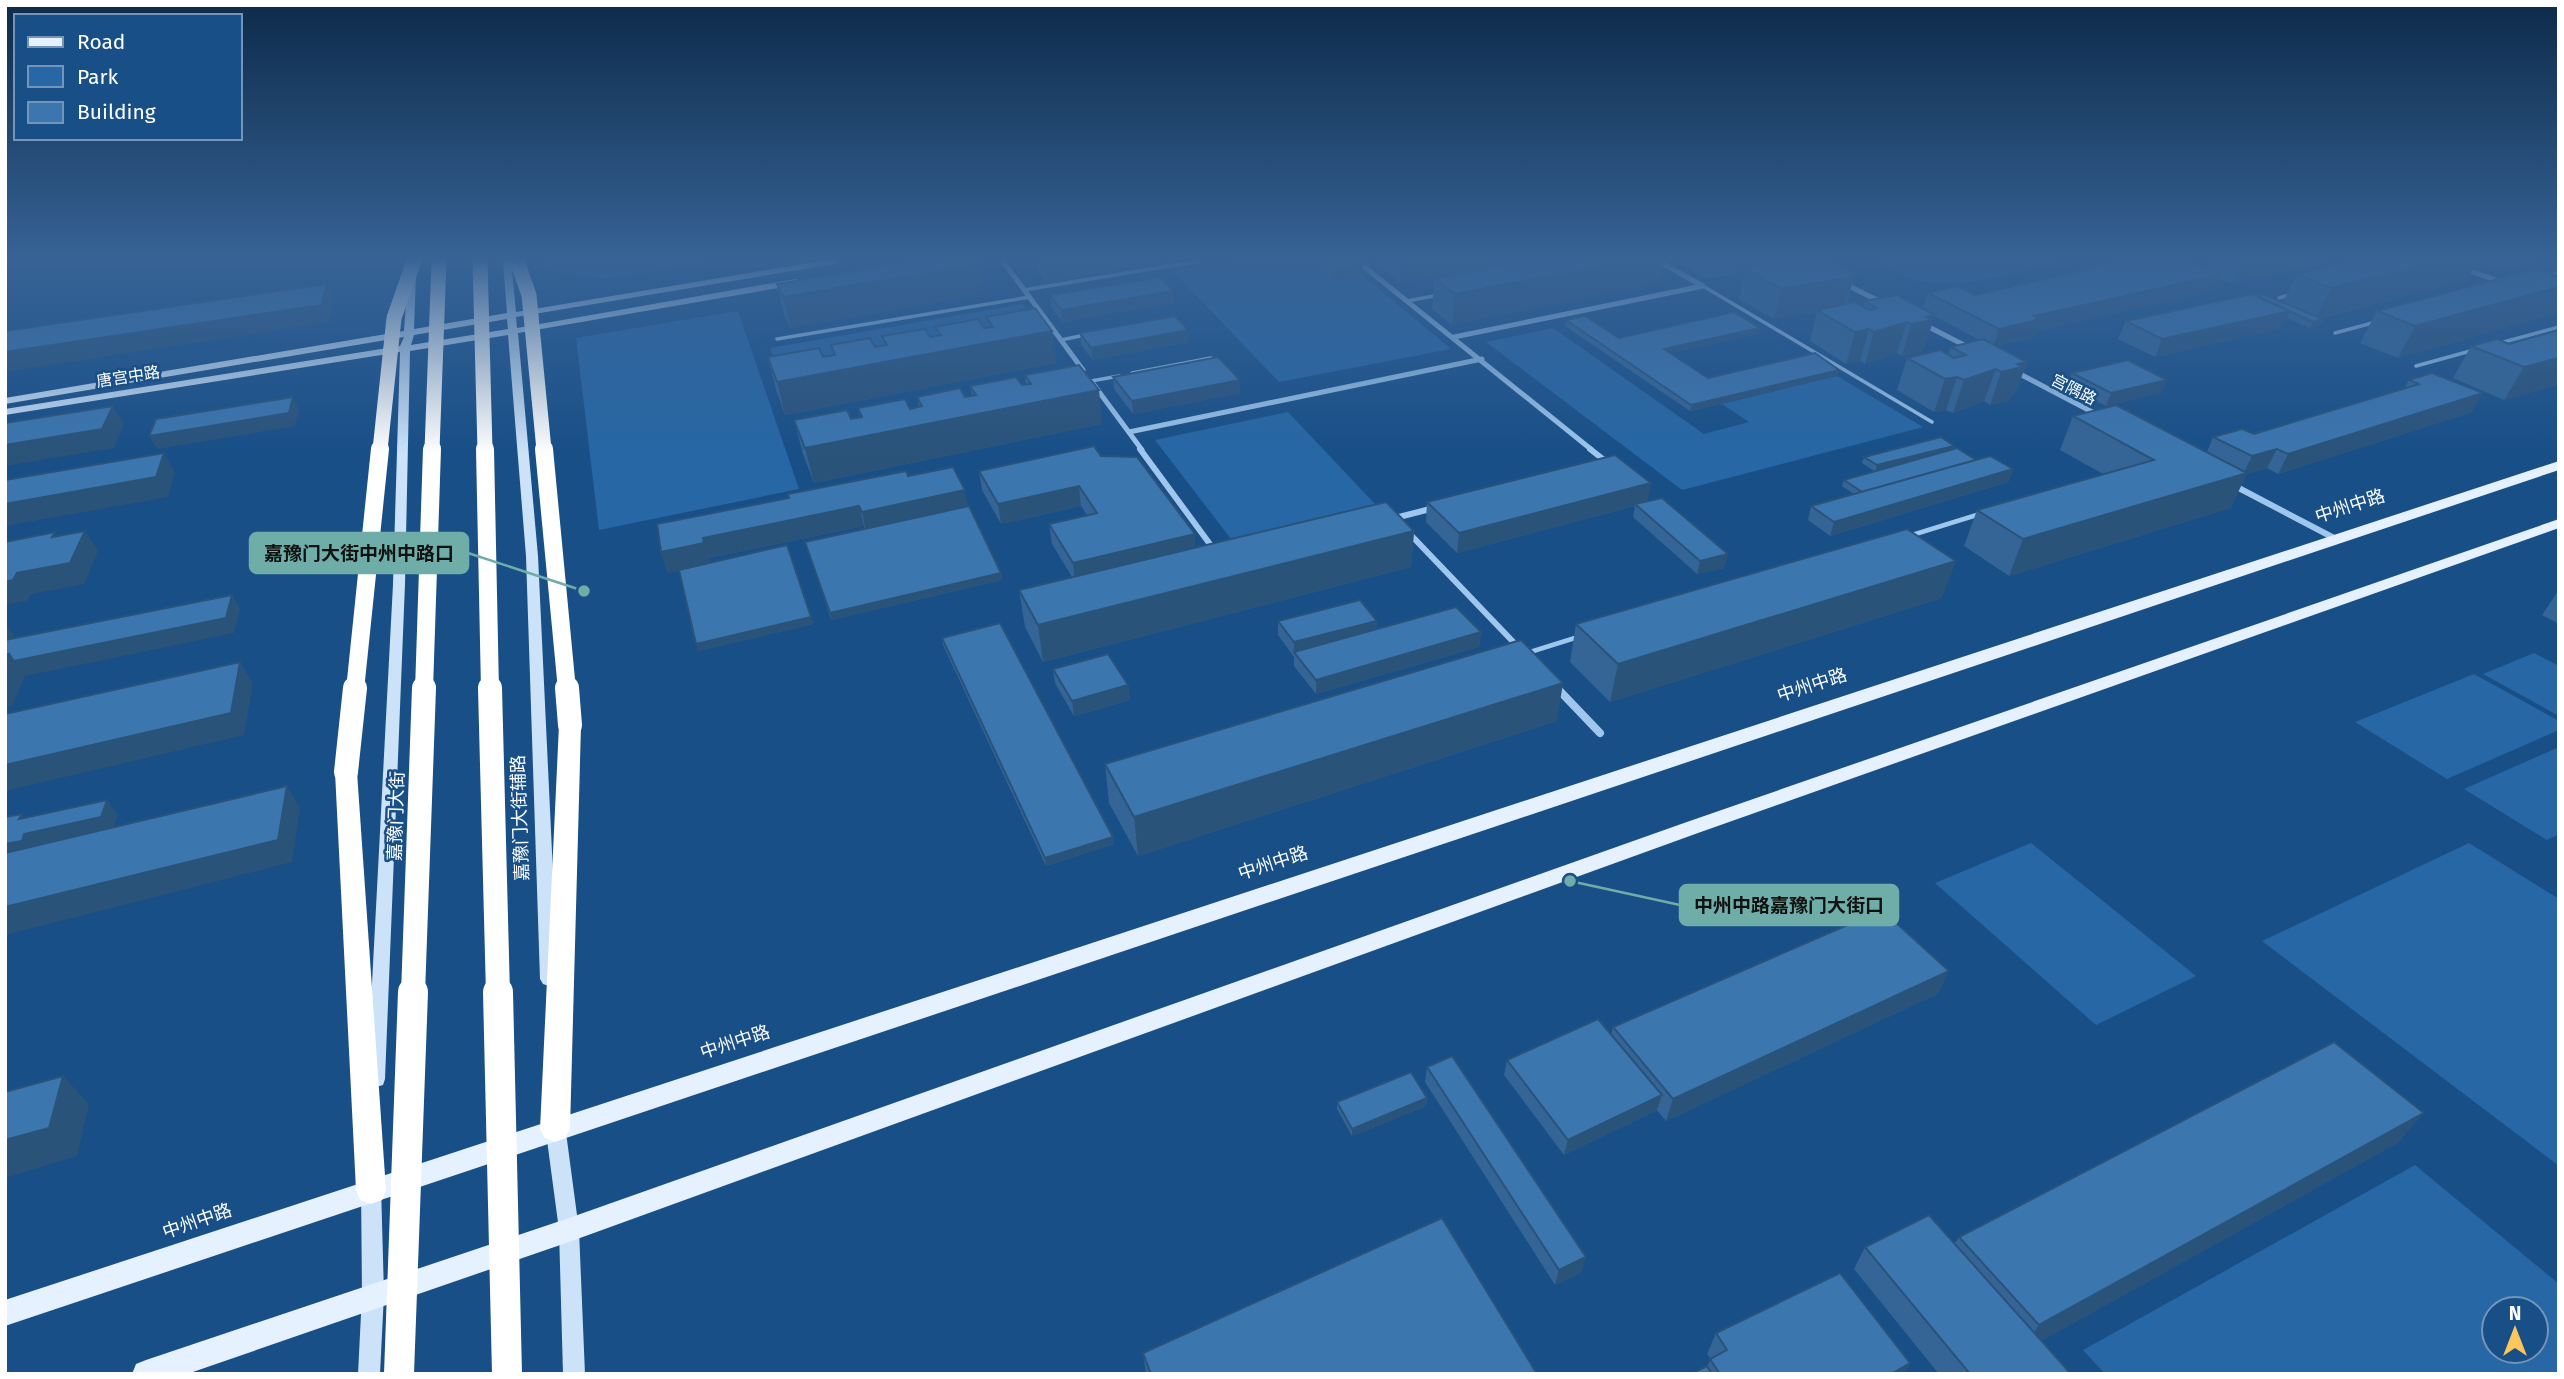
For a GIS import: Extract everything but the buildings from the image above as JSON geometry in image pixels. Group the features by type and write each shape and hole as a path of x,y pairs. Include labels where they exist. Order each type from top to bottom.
{"highway":[{"path":"371,1191 346,772 393,325"},
{"name":"嘉豫门大街","path":"399,1374 437,325"},
{"path":"482,325 506,1374"},
{"path":"532,325 570,725 555,1129"}],"main road":[{"path":"369,1374 373,1294 371,1191 408,325"},
{"name":"唐宫中路","path":"5,412 407,341 470,325"},
{"name":"嘉豫门大街辅路","path":"513,325 532,556 555,1129 569,1230 575,1374"},
{"name":"唐宫中路","path":"5,401 407,341 546,325"},
{"name":"中州中路","path":"5,1313 2559,465"},
{"path":"146,1374 373,1294 569,1230 1678,833 2559,523"}],"street":[{"path":"1050,325 1223,562"},
{"path":"1439,325 1610,463 1596,466"},
{"path":"1454,337 1511,325"},
{"path":"1926,325 1971,349"},
{"path":"1129,432 1482,359"},
{"name":"宫隅路","path":"2008,368 2105,419"},
{"path":"2227,482 2336,539"},
{"path":"1381,521 1448,504"},
{"path":"1394,518 1534,664"},
{"path":"1553,684 1600,733"}],"lane":[{"path":"777,339 859,325"},
{"path":"1769,325 1932,422"},
{"path":"2335,332 2362,325"},
{"path":"2494,345 2559,327"},
{"path":"1039,330 1052,328"},
{"path":"1061,340 1087,335"},
{"path":"2416,366 2481,348"},
{"path":"1091,381 1211,358"},
{"path":"1898,540 1991,511"},
{"path":"1511,658 1591,634"}],"green space":[{"path":"652,325 743,325 799,489 599,530 576,338"},
{"path":"900,325 1036,325 778,371 770,348"},
{"path":"1225,325 1423,325 1451,349 1279,382"},
{"path":"1553,328 1704,434 1749,422 1722,404 1837,376 1923,427 1682,490 1486,342"},
{"path":"1288,412 1375,504 1231,539 1155,440"},
{"path":"2534,653 2559,666 2559,716 2483,674"},
{"path":"2474,674 2559,721 2559,730 2447,779 2355,722"},
{"path":"2559,747 2559,834 2547,840 2464,789"},
{"path":"2031,843 2196,976 2096,1025 1935,883"},
{"path":"2469,843 2559,899 2559,1166 2262,941"},
{"path":"2415,1165 2559,1284 2559,1374 2105,1374 2083,1350"}],"place":[{"name":"嘉豫门大街中州中路口","path":"584,591"},
{"name":"中州中路嘉豫门大街口","path":"1570,881"}]}
